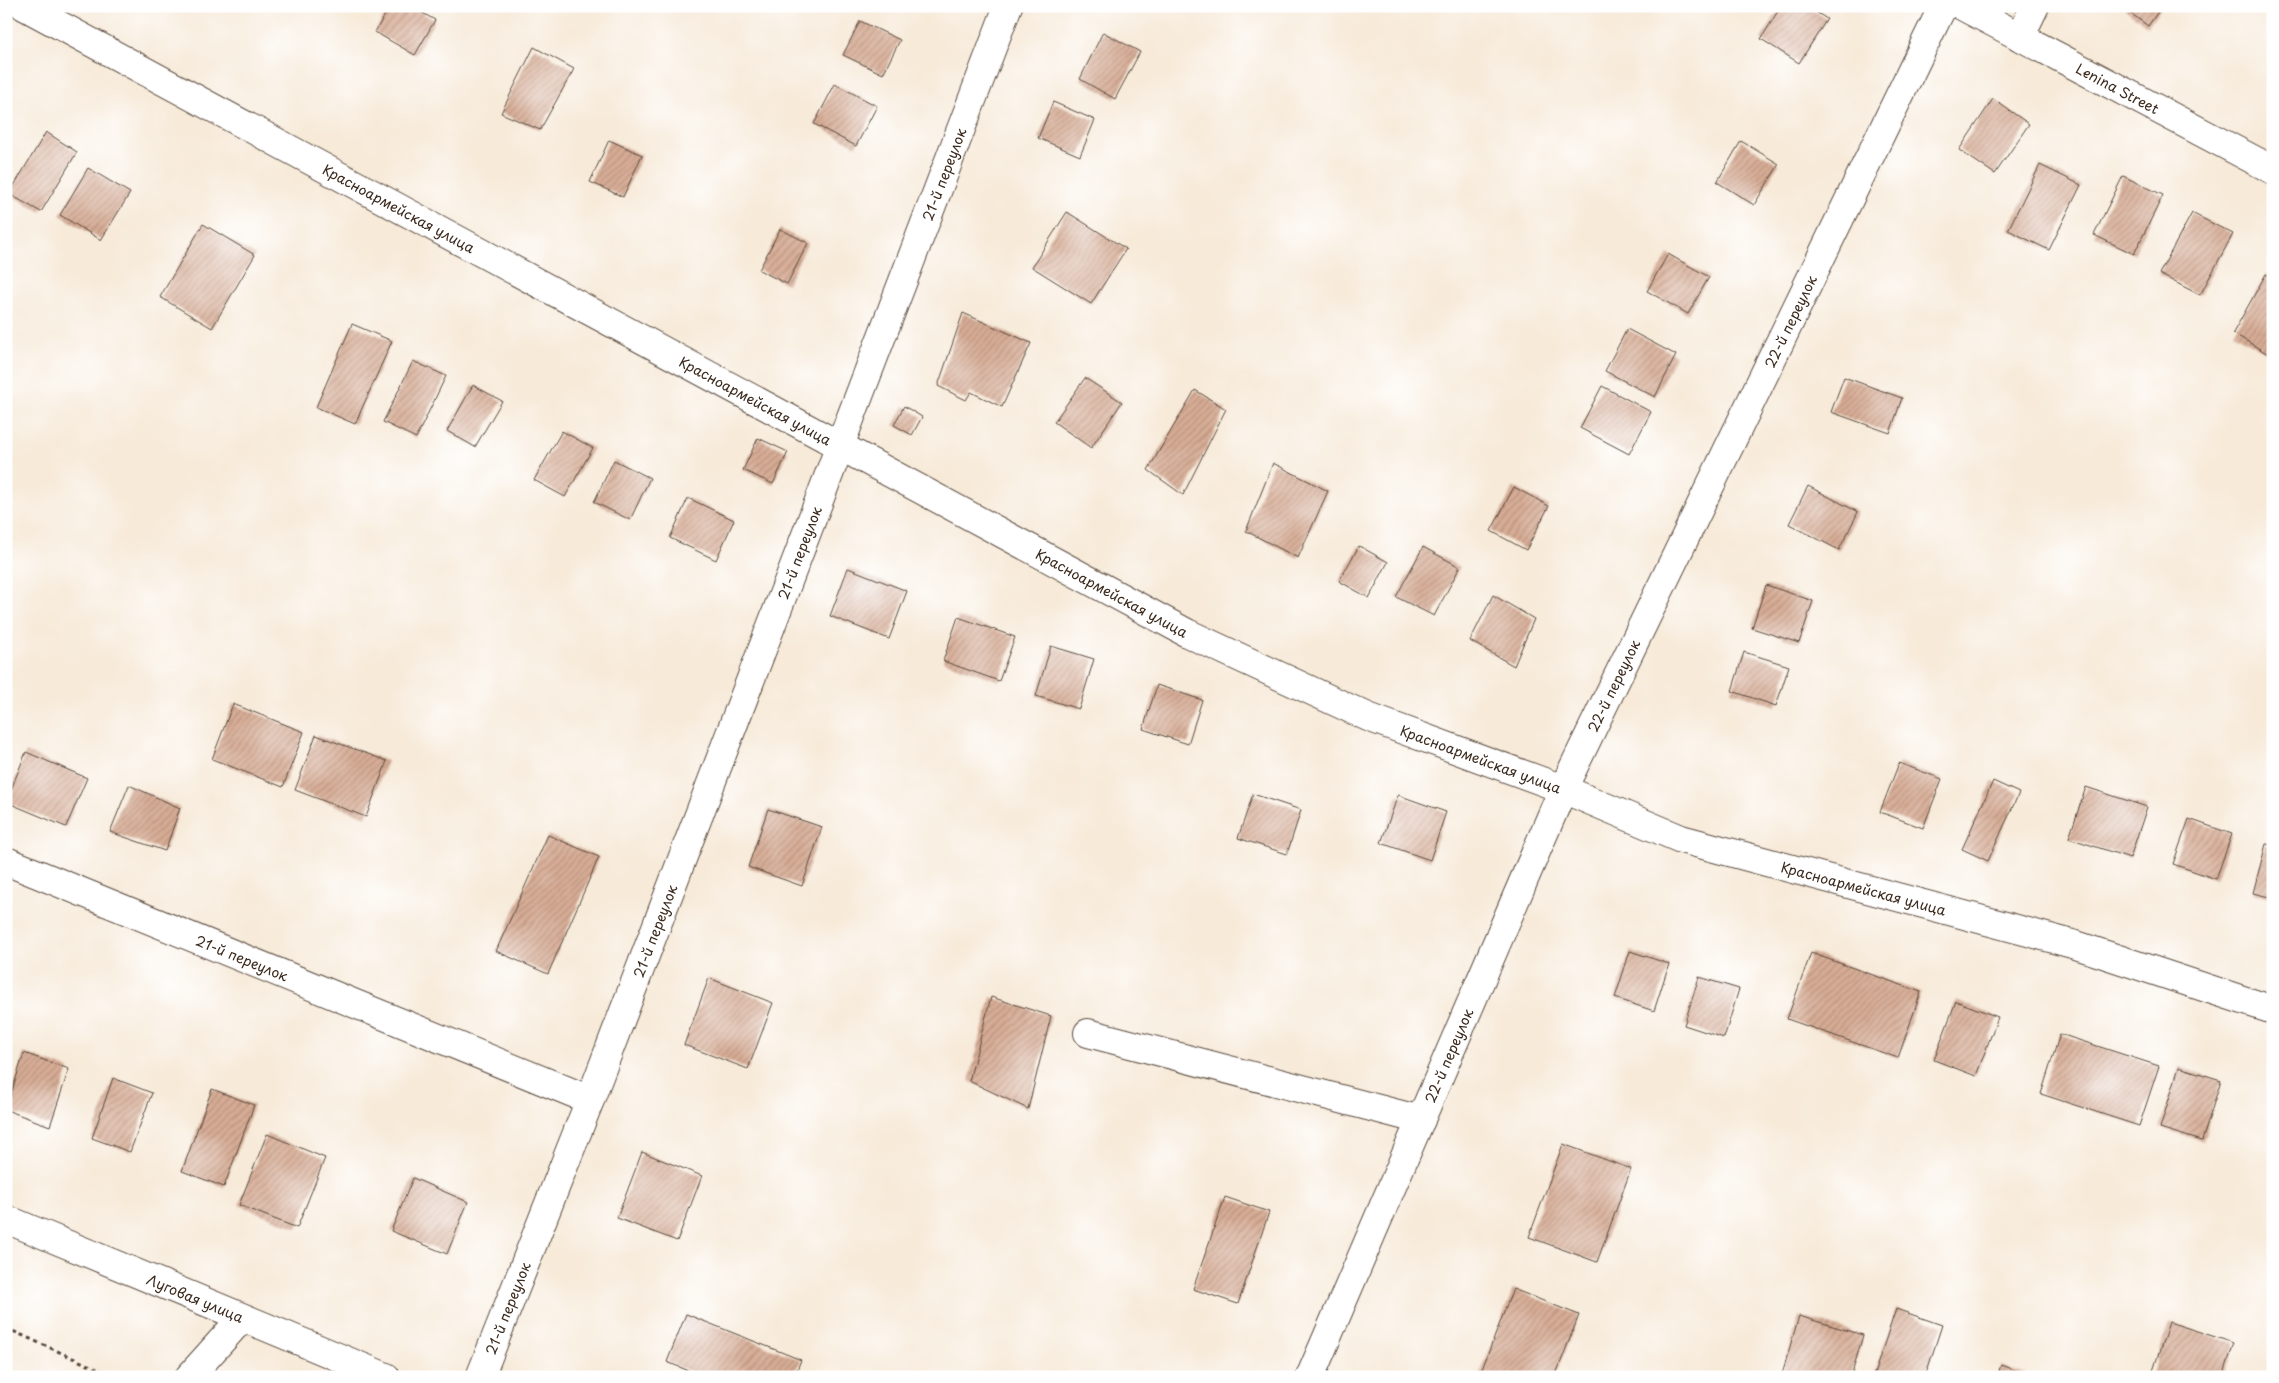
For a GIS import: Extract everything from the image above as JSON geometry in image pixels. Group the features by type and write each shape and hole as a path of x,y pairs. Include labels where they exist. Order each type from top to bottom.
{"street":[{"name":"Красноармейская улица","path":"24,6 59,14 838,446 1187,634 1368,717 1563,789 1681,839 2076,945 2273,1010"},
{"name":"21-й переулок","path":"480,1377 590,1100 838,446 1008,6"},
{"name":"22-й переулок","path":"1310,1377 1563,789 1943,6"},
{"name":"Lenina Street","path":"1962,6 2273,170"},
{"path":"2020,36 2035,6"},
{"name":"21-й переулок","path":"6,861 590,1100"},
{"path":"1088,1033 1421,1120"},
{"name":"Луговая улица","path":"6,1218 386,1377"},
{"path":"189,1377 242,1318"}],"path":[{"path":"6,1328 115,1377"}],"building":[{"path":"390,6 410,6 435,20 415,55 375,32"},
{"path":"1781,6 1806,6 1827,19 1799,63 1761,39"},
{"path":"2127,6 2162,6 2148,26 2125,9"},
{"path":"860,21 900,40 883,74 843,55"},
{"path":"1103,32 1140,52 1115,99 1080,79"},
{"path":"534,47 574,69 540,130 501,113"},
{"path":"835,84 877,106 856,146 814,124"},
{"path":"1993,99 2029,124 1995,174 1959,150"},
{"path":"1053,102 1095,120 1080,156 1038,138"},
{"path":"46,132 77,152 41,212 9,194"},
{"path":"609,140 642,155 623,197 590,182"},
{"path":"1741,141 1779,164 1754,205 1717,182"},
{"path":"2040,165 2081,185 2049,250 2008,230"},
{"path":"88,168 130,193 101,240 60,215"},
{"path":"2123,176 2163,195 2134,254 2094,235"},
{"path":"1067,212 1126,249 1091,304 1032,267"},
{"path":"2192,213 2233,234 2200,295 2159,274"},
{"path":"203,224 255,255 212,328 160,297"},
{"path":"780,229 808,243 787,284 759,270"},
{"path":"1668,254 1709,277 1688,314 1647,291"},
{"path":"2266,274 2273,278 2273,357 2233,333"},
{"path":"963,313 1031,343 1002,407 971,392 966,400 938,386"},
{"path":"352,324 392,341 355,424 316,407"},
{"path":"1627,329 1676,355 1655,397 1605,371"},
{"path":"413,361 446,376 416,438 383,422"},
{"path":"1844,377 1902,398 1890,433 1831,412"},
{"path":"1085,378 1122,402 1091,448 1054,422"},
{"path":"473,385 502,401 475,447 447,431"},
{"path":"1602,386 1651,412 1629,454 1580,428"},
{"path":"1195,390 1226,409 1183,495 1148,470"},
{"path":"904,406 922,417 912,435 894,425"},
{"path":"562,431 593,448 565,497 534,480"},
{"path":"758,438 788,452 773,484 743,470"},
{"path":"614,460 650,478 630,520 594,502"},
{"path":"1273,463 1328,491 1298,558 1246,531"},
{"path":"1808,486 1858,512 1839,550 1789,524"},
{"path":"1514,487 1549,506 1526,550 1491,531"},
{"path":"688,498 734,520 716,560 670,538"},
{"path":"1359,546 1388,562 1369,598 1339,581"},
{"path":"1423,547 1460,567 1434,616 1396,597"},
{"path":"848,568 907,591 889,639 830,616"},
{"path":"1766,585 1813,601 1799,643 1752,628"},
{"path":"1493,595 1534,619 1514,666 1470,641"},
{"path":"958,617 1015,637 999,681 943,661"},
{"path":"1051,646 1094,659 1079,709 1036,696"},
{"path":"1744,652 1789,666 1776,706 1732,691"},
{"path":"1157,685 1202,700 1188,744 1143,729"},
{"path":"233,704 304,732 283,787 212,759"},
{"path":"316,735 387,761 366,817 295,790"},
{"path":"26,752 87,778 66,827 6,802"},
{"path":"1899,763 1942,779 1923,828 1880,812"},
{"path":"1993,781 2019,793 1988,861 1962,849"},
{"path":"129,785 180,808 165,851 110,832"},
{"path":"2086,787 2147,807 2130,858 2069,838"},
{"path":"1253,794 1301,810 1287,854 1238,838"},
{"path":"1398,795 1446,812 1430,860 1381,843"},
{"path":"768,809 822,827 802,886 748,867"},
{"path":"2189,819 2232,834 2216,879 2173,864"},
{"path":"548,835 599,857 548,974 496,951"},
{"path":"2266,844 2273,845 2273,898 2253,893"},
{"path":"1630,951 1669,964 1654,1011 1615,998"},
{"path":"1811,953 1921,992 1898,1058 1787,1019"},
{"path":"1699,977 1739,989 1724,1038 1684,1025"},
{"path":"709,978 773,1003 748,1069 684,1045"},
{"path":"991,997 1051,1016 1028,1109 969,1081"},
{"path":"1956,1001 1998,1017 1976,1076 1934,1060"},
{"path":"2060,1034 2159,1066 2139,1126 2041,1094"},
{"path":"24,1053 69,1069 50,1126 6,1110"},
{"path":"2179,1067 2221,1080 2202,1141 2160,1128"},
{"path":"113,1078 152,1093 130,1152 92,1138"},
{"path":"212,1089 254,1105 224,1187 182,1171"},
{"path":"267,1134 325,1158 297,1228 239,1205"},
{"path":"1563,1144 1631,1169 1597,1262 1529,1237"},
{"path":"642,1152 702,1176 677,1241 617,1218"},
{"path":"413,1178 468,1202 447,1254 391,1231"},
{"path":"1225,1197 1269,1212 1238,1304 1193,1289"},
{"path":"1513,1289 1579,1315 1555,1377 1479,1377"},
{"path":"1896,1309 1942,1325 1925,1377 1873,1377"},
{"path":"686,1314 801,1360 794,1377 704,1377 667,1362"},
{"path":"1799,1316 1863,1335 1851,1377 1781,1377"},
{"path":"2169,1322 2234,1343 2223,1377 2151,1377"},
{"path":"2001,1365 2032,1377 1997,1377"}]}
